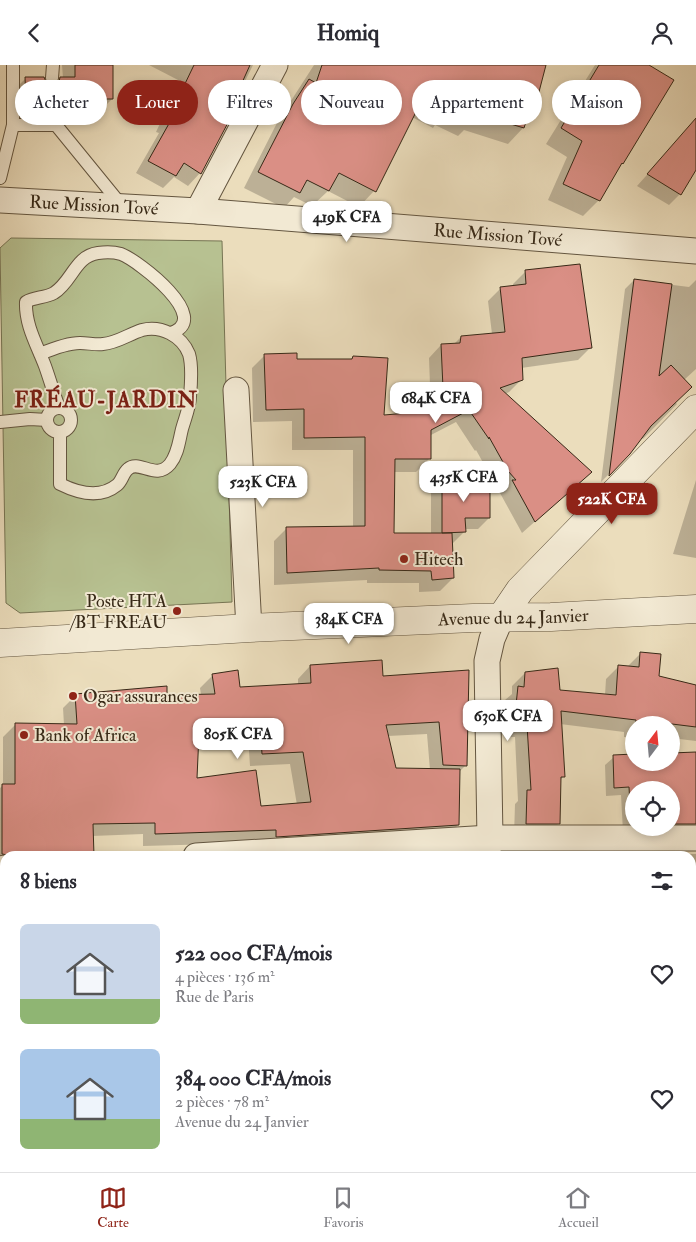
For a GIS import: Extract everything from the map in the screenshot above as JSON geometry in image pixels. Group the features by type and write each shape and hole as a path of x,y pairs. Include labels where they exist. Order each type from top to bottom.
{"street":[{"path":"198,211 275,65"},
{"name":"Rue Mission Tové","path":"0,200 198,211 696,251"},
{"path":"236,391 249,628"},
{"path":"488,847 487,661 492,639 501,618 520,590 696,409"},
{"name":"Avenue du 24 Janvier","path":"0,643 249,628 551,617 696,609"},
{"path":"358,851 696,838"}],"lane":[{"path":"0,173 13,125 12,65"},
{"path":"52,78 53,65"},
{"path":"56,125 122,206"},
{"path":"60,408 32,335 25,311 26,302 54,293 62,287 72,271 87,256 111,252 121,254 167,287 180,306 184,319 182,327 171,333"},
{"path":"40,354 51,349 78,343 102,345 145,329 158,329 171,333 183,345 189,355 190,402 180,445 171,463 166,468 155,471 133,467 128,469 118,484 100,493 91,494 69,488 60,484 60,433"},
{"path":"60,408 70,414 72,421 66,431 60,433 53,431 47,421 49,414 53,410 60,408"},
{"path":"0,422 30,419 47,421"}],"green space":[{"path":"11,238 222,241 232,602 20,613 6,603 0,248"}],"building":[{"path":"75,65 113,65 113,99 107,99 107,80 59,80 60,77 75,77"},
{"path":"194,65 250,65 243,80 208,80 208,125 227,125 201,174 184,163 176,176 148,161 168,125 198,125 198,80 187,80"},
{"path":"322,65 546,65 542,80 412,80 412,120 376,192 339,173 329,191 307,180 300,193 258,172 282,125 291,125 291,108 301,92 301,125 402,125 402,80 317,80"},
{"path":"599,65 649,65 674,80 600,201 563,184 582,141 561,128 563,125 641,125 641,80 590,80"},
{"path":"25,77 44,77 45,80 25,80"},
{"path":"696,118 696,170 681,195 647,174"},
{"path":"514,125 525,125 524,128"},
{"path":"580,264 592,348 522,358 523,380 500,388 592,472 535,522 512,480 516,480 508,471 489,437 489,439 469,410 431,430 431,459 395,459 394,533 452,533 454,578 432,580 431,571 379,570 379,568 287,573 286,527 365,526 365,437 304,438 304,409 266,410 264,354 297,353 297,359 352,359 353,356 388,358 384,415 444,410 441,344 460,343 461,336 505,332 500,287 526,284 525,270"},
{"path":"634,279 672,284 659,376 671,365 692,387 651,426 630,454 609,476"},
{"path":"442,479 490,479 490,518 465,518 466,532 442,533"},
{"path":"640,652 661,654 659,676 696,685 696,727 680,725 680,716 625,716 625,719 561,711 565,777 561,777 560,824 526,824 527,790 531,790 527,725 522,725 523,706 516,705 518,686 524,687 525,672 558,668 560,690 616,695 618,665 639,667"},
{"path":"382,660 383,676 469,670 467,766 443,765 439,722 386,725 396,768 460,769 459,825 276,837 276,830 155,834 155,823 93,824 94,851 2,851 2,784 15,784 15,723 77,724 75,694 167,686 167,695 215,694 212,674 238,670 240,687 311,683 310,665","holes":["260,724 262,754 303,752 311,802 261,806 256,770 197,778 199,734"]},
{"path":"696,752 696,824 680,824 680,781 625,781 625,787 614,788 613,755 625,754 625,771 680,771 680,753"}],"place":[{"name":"Hitech","path":"404,559"},
{"name":"Poste HTA /BT FREAU","path":"177,611"},
{"name":"Ogar assurances","path":"73,696"},
{"name":"Bank of Africa","path":"24,735"}],"district":[{"name":"FRÉAU-JARDIN","path":"106,400"}]}
